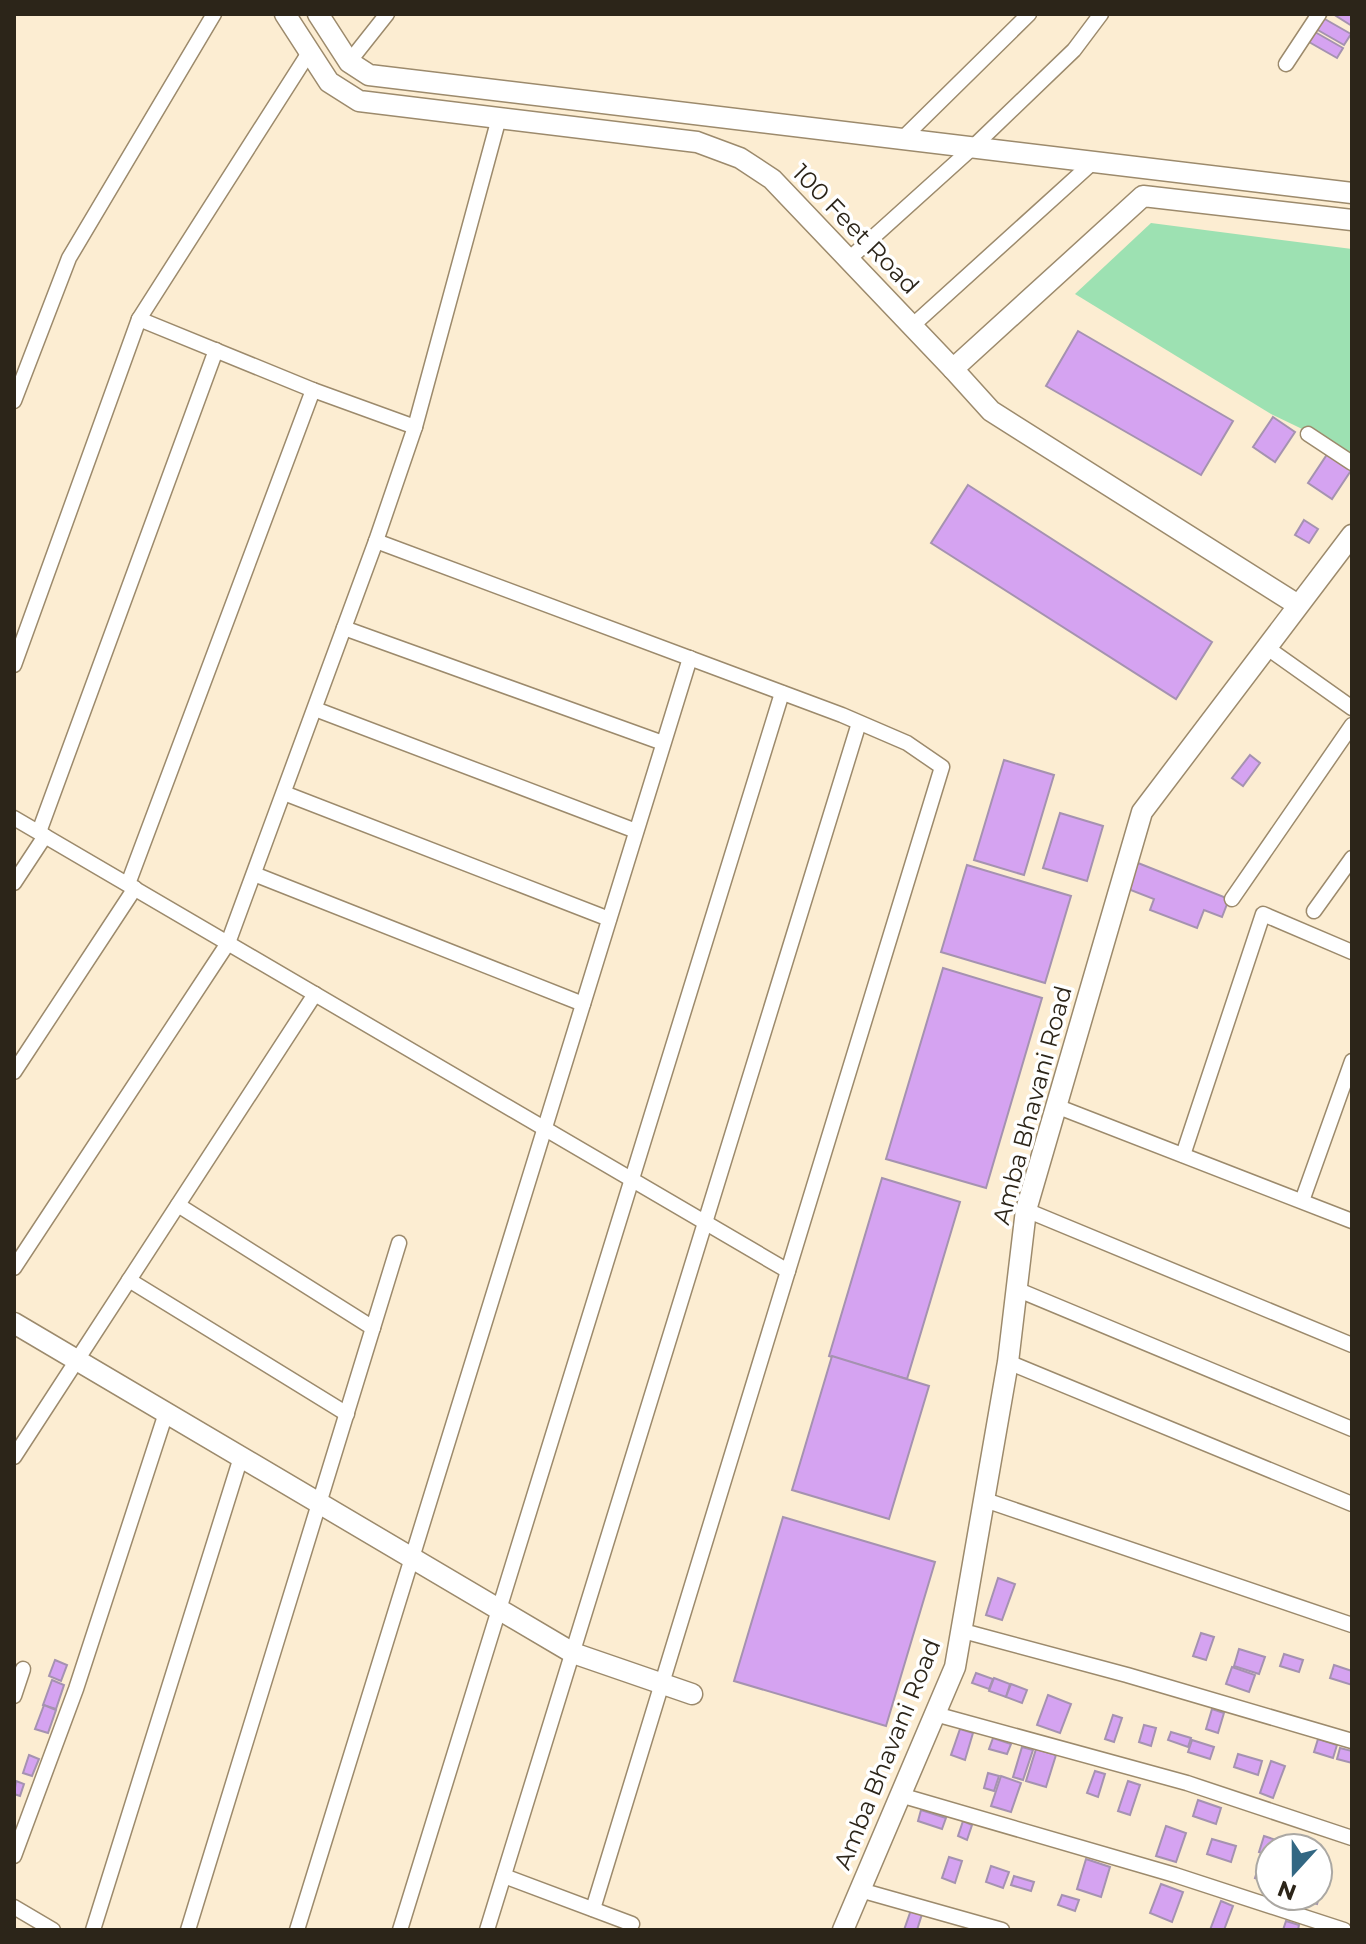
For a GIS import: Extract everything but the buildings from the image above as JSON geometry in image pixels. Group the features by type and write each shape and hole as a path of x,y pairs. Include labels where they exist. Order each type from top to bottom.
{"street":[{"path":"14,401 69,258 214,14"},
{"name":"100 Feet Road","path":"285,14 329,82 359,101 697,142 740,158 772,179 991,411 1298,605"},
{"path":"318,14 349,62 387,14"},
{"path":"901,140 1029,14"},
{"path":"849,259 971,149 1074,50 1101,14"},
{"path":"1286,64 1319,14"},
{"path":"14,665 139,319 310,51"},
{"name":"100 Feet Road","path":"349,62 369,75 1352,193"},
{"path":"14,1268 228,943 415,427 499,118"},
{"path":"912,326 1092,163"},
{"path":"953,369 1143,196 1352,220"},
{"path":"139,319 313,390 415,427"},
{"path":"14,883 42,834 216,350"},
{"path":"14,1072 131,886 313,390"},
{"path":"1308,434 1352,463"},
{"name":"Amba Bhavani Road","path":"843,1930 955,1667 1008,1362 1026,1210 1142,812 1352,535"},
{"path":"376,541 859,723 907,743 942,767 593,1909"},
{"path":"344,628 663,743"},
{"path":"1266,647 1352,708"},
{"path":"297,1930 690,658"},
{"path":"400,1930 782,693"},
{"path":"315,709 636,831"},
{"path":"487,1930 859,723"},
{"path":"1232,899 1352,725"},
{"path":"284,793 609,919"},
{"path":"14,818 788,1271"},
{"path":"1314,911 1352,858"},
{"path":"254,874 583,1004"},
{"path":"1183,1155 1263,914 1352,952"},
{"path":"14,1457 315,994"},
{"path":"1302,1201 1352,1061"},
{"path":"1056,1106 1352,1221"},
{"path":"178,1205 373,1328"},
{"path":"1026,1210 1352,1345"},
{"path":"188,1930 399,1243"},
{"path":"129,1280 347,1414"},
{"path":"1016,1289 1352,1429"},
{"path":"14,1323 573,1653 692,1694"},
{"path":"1008,1362 1352,1504"},
{"path":"14,1856 76,1689 166,1413"},
{"path":"93,1930 241,1457"},
{"path":"985,1500 1352,1625"},
{"path":"963,1631 1352,1741"},
{"path":"14,1696 23,1669"},
{"path":"935,1714 1187,1783 1352,1838"},
{"path":"900,1795 1175,1875 1344,1930"},
{"path":"504,1876 632,1924"},
{"path":"860,1890 1002,1930"},
{"path":"14,1907 53,1930"}],"green space":[{"path":"1151,223 1352,249 1352,453 1271,414 1075,294"}]}
